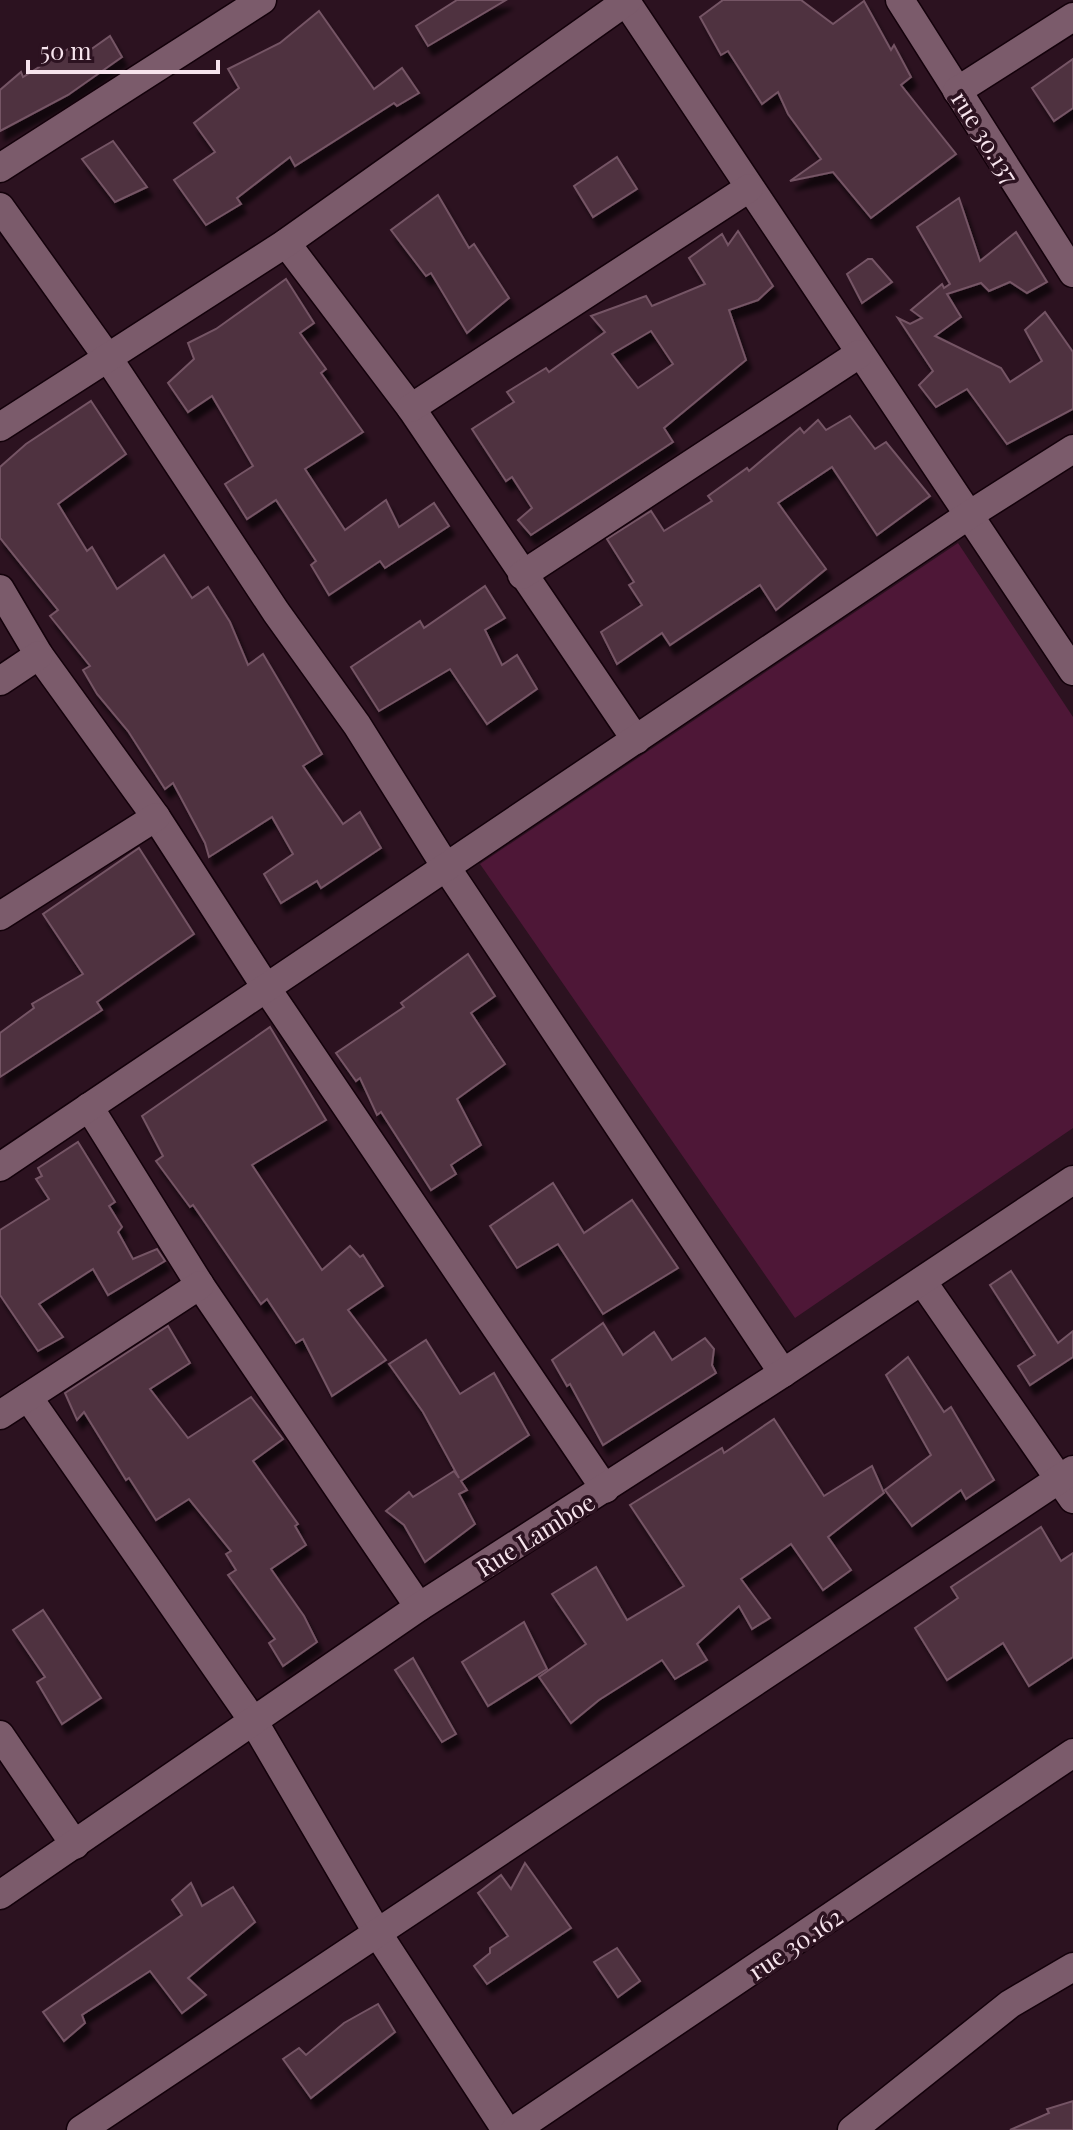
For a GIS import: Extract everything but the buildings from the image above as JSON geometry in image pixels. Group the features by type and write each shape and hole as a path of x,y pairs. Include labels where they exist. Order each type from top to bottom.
{"street":[{"path":"0,168 262,0"},
{"name":"rue 30.137","path":"900,0 1073,273"},
{"path":"0,427 286,243 626,1 1073,671"},
{"path":"957,91 1073,17"},
{"path":"411,408 749,188"},
{"path":"0,207 108,358 276,612 357,725 446,867 783,1373"},
{"path":"286,243 411,408 636,740"},
{"path":"522,575 859,354"},
{"path":"0,1167 969,515 1073,449"},
{"path":"0,589 39,655 156,817 267,989 605,1489"},
{"path":"0,681 39,655"},
{"path":"0,916 156,817"},
{"path":"89,1107 200,1285 419,1607"},
{"name":"Rue Lamboe","path":"0,1895 419,1607 783,1373 1073,1180"},
{"path":"81,2130 1068,1483 922,1281"},
{"path":"0,1415 200,1285"},
{"path":"28,1397 254,1722 378,1934 506,2130"},
{"path":"0,1735 75,1845"},
{"name":"rue 30.162","path":"515,2130 1073,1753"},
{"path":"852,2130 1010,2004 1073,1967"}],"shaded area":[{"path":"958,543 1073,717 1073,1128 795,1318 480,864"}]}
